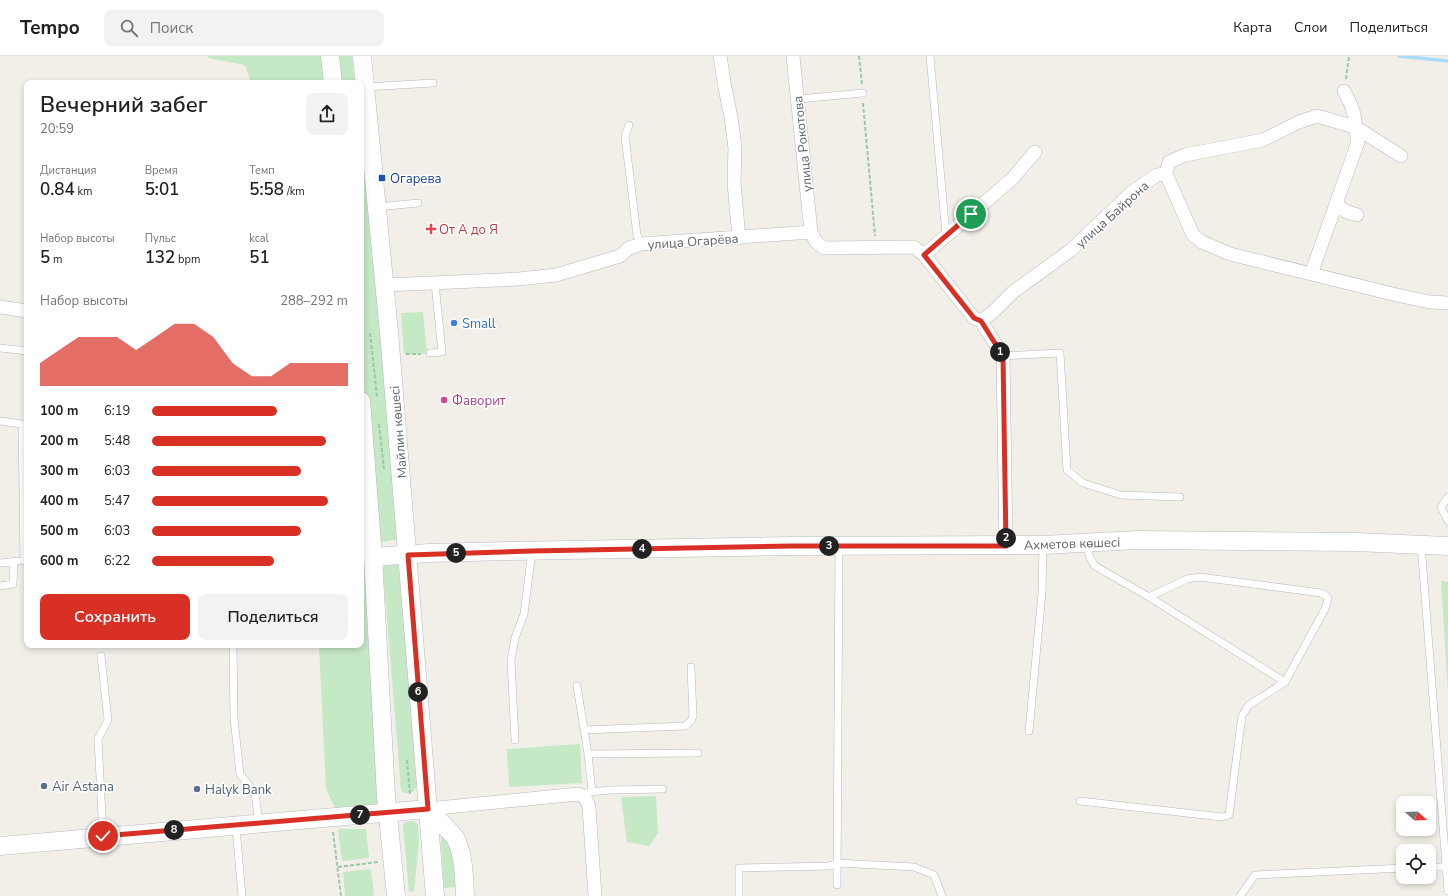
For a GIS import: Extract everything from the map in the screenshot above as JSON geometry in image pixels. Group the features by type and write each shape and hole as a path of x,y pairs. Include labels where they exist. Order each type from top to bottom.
{"main road":[{"path":"330,56 333,80"},
{"name":"Майлин көшесі","path":"362,56 408,555 435,896"},
{"path":"369,402 373,557 388,813 396,896"},
{"name":"Ахметов көшесі","path":"373,557 532,551 839,546 1006,546 1145,540 1355,542 1448,546"},
{"path":"0,846 428,809 456,837 461,852 465,896"}],"street":[{"path":"720,56 735,148 734,183 739,238"},
{"name":"улица Рокотова","path":"793,56 811,232"},
{"path":"1311,274 1358,142 1355,122 1350,104 1344,91"},
{"path":"1166,174 1169,162 1185,155 1263,140 1299,122 1317,116 1355,128 1401,156"},
{"path":"924,255 1012,179 1035,152"},
{"name":"улица Байрона","path":"981,321 992,313 1014,292 1072,250 1132,192 1157,175 1166,174 1194,235 1202,242 1230,254 1401,296 1430,302 1448,303"},
{"path":"1336,204 1357,215"},
{"path":"811,232 816,242 824,248 914,247 924,255 974,318 981,321 1003,356 1006,546"},
{"name":"улица Огарёва","path":"384,285 519,279 556,274 620,256 629,248 641,244 811,232"},
{"path":"0,307 24,311"},
{"path":"428,809 578,794 585,797 589,807 595,896"}],"lane":[{"path":"930,56 946,235"},
{"path":"365,87 433,83"},
{"path":"798,99 863,93"},
{"path":"629,125 625,136 636,235 641,244"},
{"path":"377,207 418,203"},
{"path":"430,353 442,352 435,283"},
{"path":"0,348 24,351"},
{"path":"1003,356 1060,353 1067,470 1083,483 1121,495 1180,497"},
{"path":"0,421 22,424 24,492"},
{"path":"1448,497 1441,507 1448,521"},
{"path":"1088,543 1088,554 1090,561 1095,566 1284,682"},
{"path":"1421,544 1448,891"},
{"path":"1029,731 1042,593 1043,545"},
{"path":"837,885 839,546"},
{"path":"516,740 511,660 515,638 524,614 532,551"},
{"path":"0,563 24,560"},
{"path":"0,586 13,584 14,561"},
{"path":"1080,801 1222,817 1229,815 1242,716 1249,704 1284,682 1325,609 1328,598 1325,595 1265,585 1200,577 1187,579 1149,598"},
{"path":"233,648 234,718 240,774 255,793 259,823"},
{"path":"101,656 108,720 98,739 103,836"},
{"path":"584,730 685,726 691,721 693,716 692,667"},
{"path":"577,686 588,754 592,792"},
{"path":"588,754 698,753"},
{"path":"578,794 611,790 663,790"},
{"path":"236,825 242,896"},
{"path":"739,896 739,868 830,866 837,863 914,867 934,875 942,896"},
{"path":"1436,867 1446,866"},
{"path":"1240,896 1255,875 1396,868"}],"path":[{"path":"859,56 876,247"},
{"path":"1344,91 1349,56"},
{"path":"369,402 370,333"},
{"path":"404,354 430,353"},
{"path":"379,420 384,475"},
{"path":"333,831 341,896"},
{"path":"338,867 378,862"}],"green space":[{"path":"208,56 323,56 325,80 250,80 245,65 208,58"},
{"path":"333,56 352,56 355,80 335,80"},
{"path":"364,162 400,535 395,540 381,542 364,384"},
{"path":"423,312 427,354 404,354 401,313"},
{"path":"364,548 382,807 336,810 326,789 319,648 364,648"},
{"path":"386,561 398,564 412,700 418,784 413,792 404,793 401,790 383,569"},
{"path":"1441,581 1448,582 1448,692"},
{"path":"580,744 582,783 509,787 507,749"},
{"path":"656,796 658,833 649,846 627,842 621,797"},
{"path":"414,821 418,824 419,842 414,891 409,892 403,826 405,822"},
{"path":"440,825 456,848 460,887 444,888"},
{"path":"338,829 366,829 369,858 342,861"},
{"path":"371,869 374,896 345,896 343,872"}],"waterway":[{"path":"1399,56 1448,61"}],"place":[{"name":"Огарева","path":"382,178"},
{"name":"От А до Я","path":"431,229"},
{"name":"Small","path":"454,323"},
{"name":"Фаворит","path":"444,400"},
{"name":"Air Astana","path":"44,786"},
{"name":"Halyk Bank","path":"197,789"}],"route":[{"path":"103,836 428,809 408,555 429,553 792,546 1006,546 1003,356 981,321 974,318 924,255 971,214"}]}
